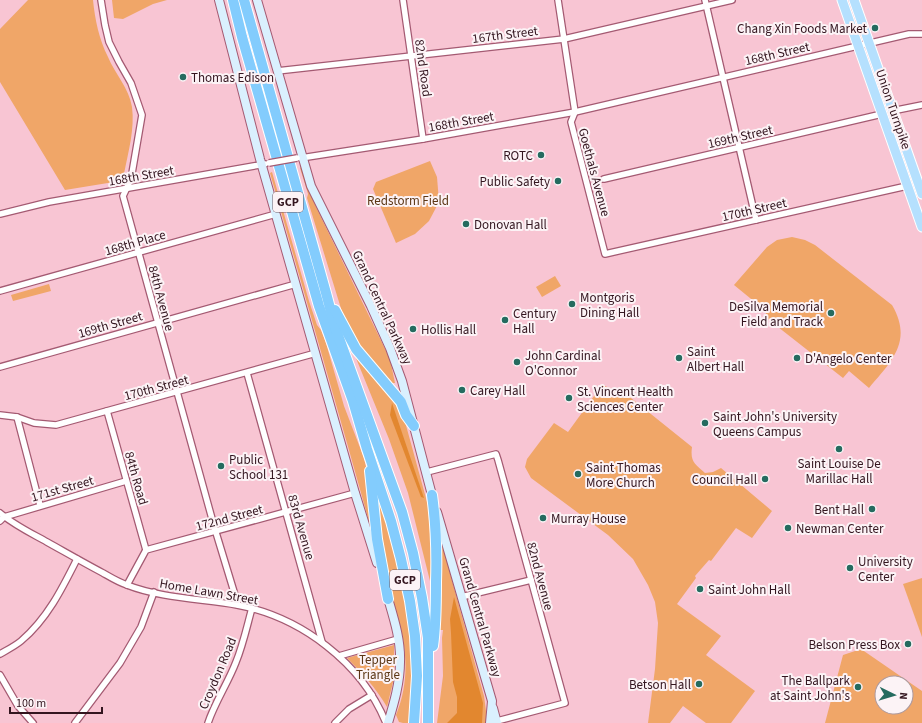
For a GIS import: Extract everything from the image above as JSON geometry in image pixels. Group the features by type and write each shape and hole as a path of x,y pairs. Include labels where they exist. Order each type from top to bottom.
{"highway":[{"name":"GCP","path":"233,0 242,37 311,280 391,521 410,600 415,636 416,676 414,720"},
{"name":"GCP","path":"244,0 335,327 404,519 422,598 428,638 428,722"},
{"path":"326,293 356,349 401,402 406,415 414,426"},
{"path":"367,449 377,539 388,599"},
{"path":"429,676 436,626 436,522 432,495"}],"main road":[{"path":"219,0 266,164 276,214 355,493 388,599 398,639 400,669 397,692 387,723"},
{"name":"Grand Central Parkway","path":"257,0 301,158 311,186 371,306 390,348 402,381 432,495 492,702 495,722"},
{"name":"Union Turnpike","path":"842,0 922,228"},
{"name":"Union Turnpike","path":"854,0 892,111 920,181 922,194"}],"street":[{"name":"84th Avenue","path":"101,0 109,42 131,83 142,114 131,179 123,196 216,532 238,605"},
{"name":"82nd Road","path":"403,0 423,139"},
{"name":"Goethals Avenue","path":"558,0 575,112 571,122 605,254"},
{"name":"167th Street","path":"277,71 564,39 706,3 732,0"},
{"path":"706,3 756,220"},
{"name":"168th Street","path":"0,214 49,202 575,112 723,76 910,34 922,34"},
{"path":"892,111 922,105"},
{"name":"169th Street","path":"604,179 882,114"},
{"name":"170th Street","path":"605,254 907,186"},
{"name":"168th Place","path":"0,291 276,214"},
{"name":"169th Street","path":"0,367 296,284"},
{"name":"170th Street","path":"0,415 18,417 34,423 56,425 316,354"},
{"name":"83rd Avenue","path":"247,373 322,642"},
{"name":"84th Road","path":"107,411 146,550"},
{"path":"18,417 40,506"},
{"name":"82nd Avenue","path":"427,472 496,454 565,703 495,722"},
{"name":"171st Street","path":"1,517 126,481"},
{"name":"172nd Street","path":"146,550 355,493"},
{"name":"Home Lawn Street","path":"1,517 127,585 154,592 252,608 287,622 322,642 339,656 357,675 372,695 387,723"},
{"path":"127,585 146,550"},
{"path":"0,654 20,641 43,618 59,593 77,559"},
{"path":"461,597 531,580"},
{"path":"75,723 120,663 141,627 154,592"},
{"name":"Croydon Road","path":"208,723 237,661 252,608"},
{"path":"339,656 398,639"},
{"path":"0,675 18,706 33,723"},
{"path":"335,723 348,709 372,695"}],"green space":[{"path":"28,0 93,0 96,22 102,43 111,63 125,87 132,107 133,115 132,132 124,174 114,182 65,190 0,82 0,29"},
{"path":"112,0 167,0 153,4 123,19 114,18"},
{"name":"Redstorm Field","path":"430,161 437,177 439,202 429,221 415,234 396,243 373,189 376,182"},
{"path":"301,167 308,189 317,209 390,359 395,383 390,383 362,353 347,328 307,198 308,194 300,168"},
{"path":"272,172 309,301 317,325 321,330 326,343 344,406 364,458 369,480 377,550 270,173"},
{"name":"DeSilva Memorial Field and Track","path":"792,237 805,240 815,245 892,305 898,318 900,340 892,359 869,388 849,371 843,378 764,316 767,312 734,285 767,247 777,240"},
{"path":"555,276 561,286 542,297 536,287"},
{"path":"49,284 51,291 13,301 11,295"},
{"path":"351,346 398,402 404,418 432,520 433,583 431,585 408,493 389,439"},
{"path":"602,385 626,394 692,447 694,462 705,473 713,472 721,468 772,511 752,538 736,528 711,561 709,560 695,576 696,578 677,604 721,636 706,655 755,691 731,723 706,723 683,706 670,723 648,723 655,669 658,623 655,602 648,585 633,559 608,535 531,478 525,467 527,459 554,423 568,432"},
{"path":"380,502 391,531 407,604 414,666 411,723 399,722 396,715 403,690 406,664 403,639 385,569 377,503"},
{"path":"440,537 484,696 486,723 437,723 443,676 443,630 438,630"},
{"path":"922,578 922,637 903,584"},
{"name":"Tepper Triangle","path":"394,645 394,678 387,707 378,693 347,658"},
{"name":"The Ballpark at Saint John's","path":"861,649 899,675 874,675 874,715 914,715 914,685 922,691 922,723 825,723 843,655"}],"shaded area":[{"path":"392,403 424,498 421,497 390,415"},
{"path":"454,597 483,703 482,723 447,723 457,713 457,697 453,682 450,619"}],"place":[{"name":"Chang Xin Foods Market","path":"875,28"},
{"name":"Thomas Edison","path":"183,77"},
{"name":"ROTC","path":"541,155"},
{"name":"Public Safety","path":"558,181"},
{"name":"Donovan Hall","path":"466,224"},
{"name":"Montgoris Dining Hall","path":"572,304"},
{"name":"DeSilva Memorial Field and Track","path":"831,313"},
{"name":"Century Hall","path":"505,320"},
{"name":"Hollis Hall","path":"413,329"},
{"name":"Saint Albert Hall","path":"679,358"},
{"name":"D'Angelo Center","path":"797,358"},
{"name":"John Cardinal O'Connor","path":"517,362"},
{"name":"Carey Hall","path":"462,390"},
{"name":"St. Vincent Health Sciences Center","path":"569,398"},
{"name":"Saint John's University Queens Campus","path":"705,423"},
{"name":"Saint Louise De Marillac Hall","path":"839,449"},
{"name":"Public School 131","path":"221,466"},
{"name":"Saint Thomas More Church","path":"578,474"},
{"name":"Council Hall","path":"765,479"},
{"name":"Bent Hall","path":"872,509"},
{"name":"Murray House","path":"543,518"},
{"name":"Newman Center","path":"788,528"},
{"name":"University Center","path":"850,568"},
{"name":"Saint John Hall","path":"700,589"},
{"name":"Belson Press Box","path":"908,644"},
{"name":"Betson Hall","path":"699,684"},
{"name":"The Ballpark at Saint John's","path":"858,687"}]}
